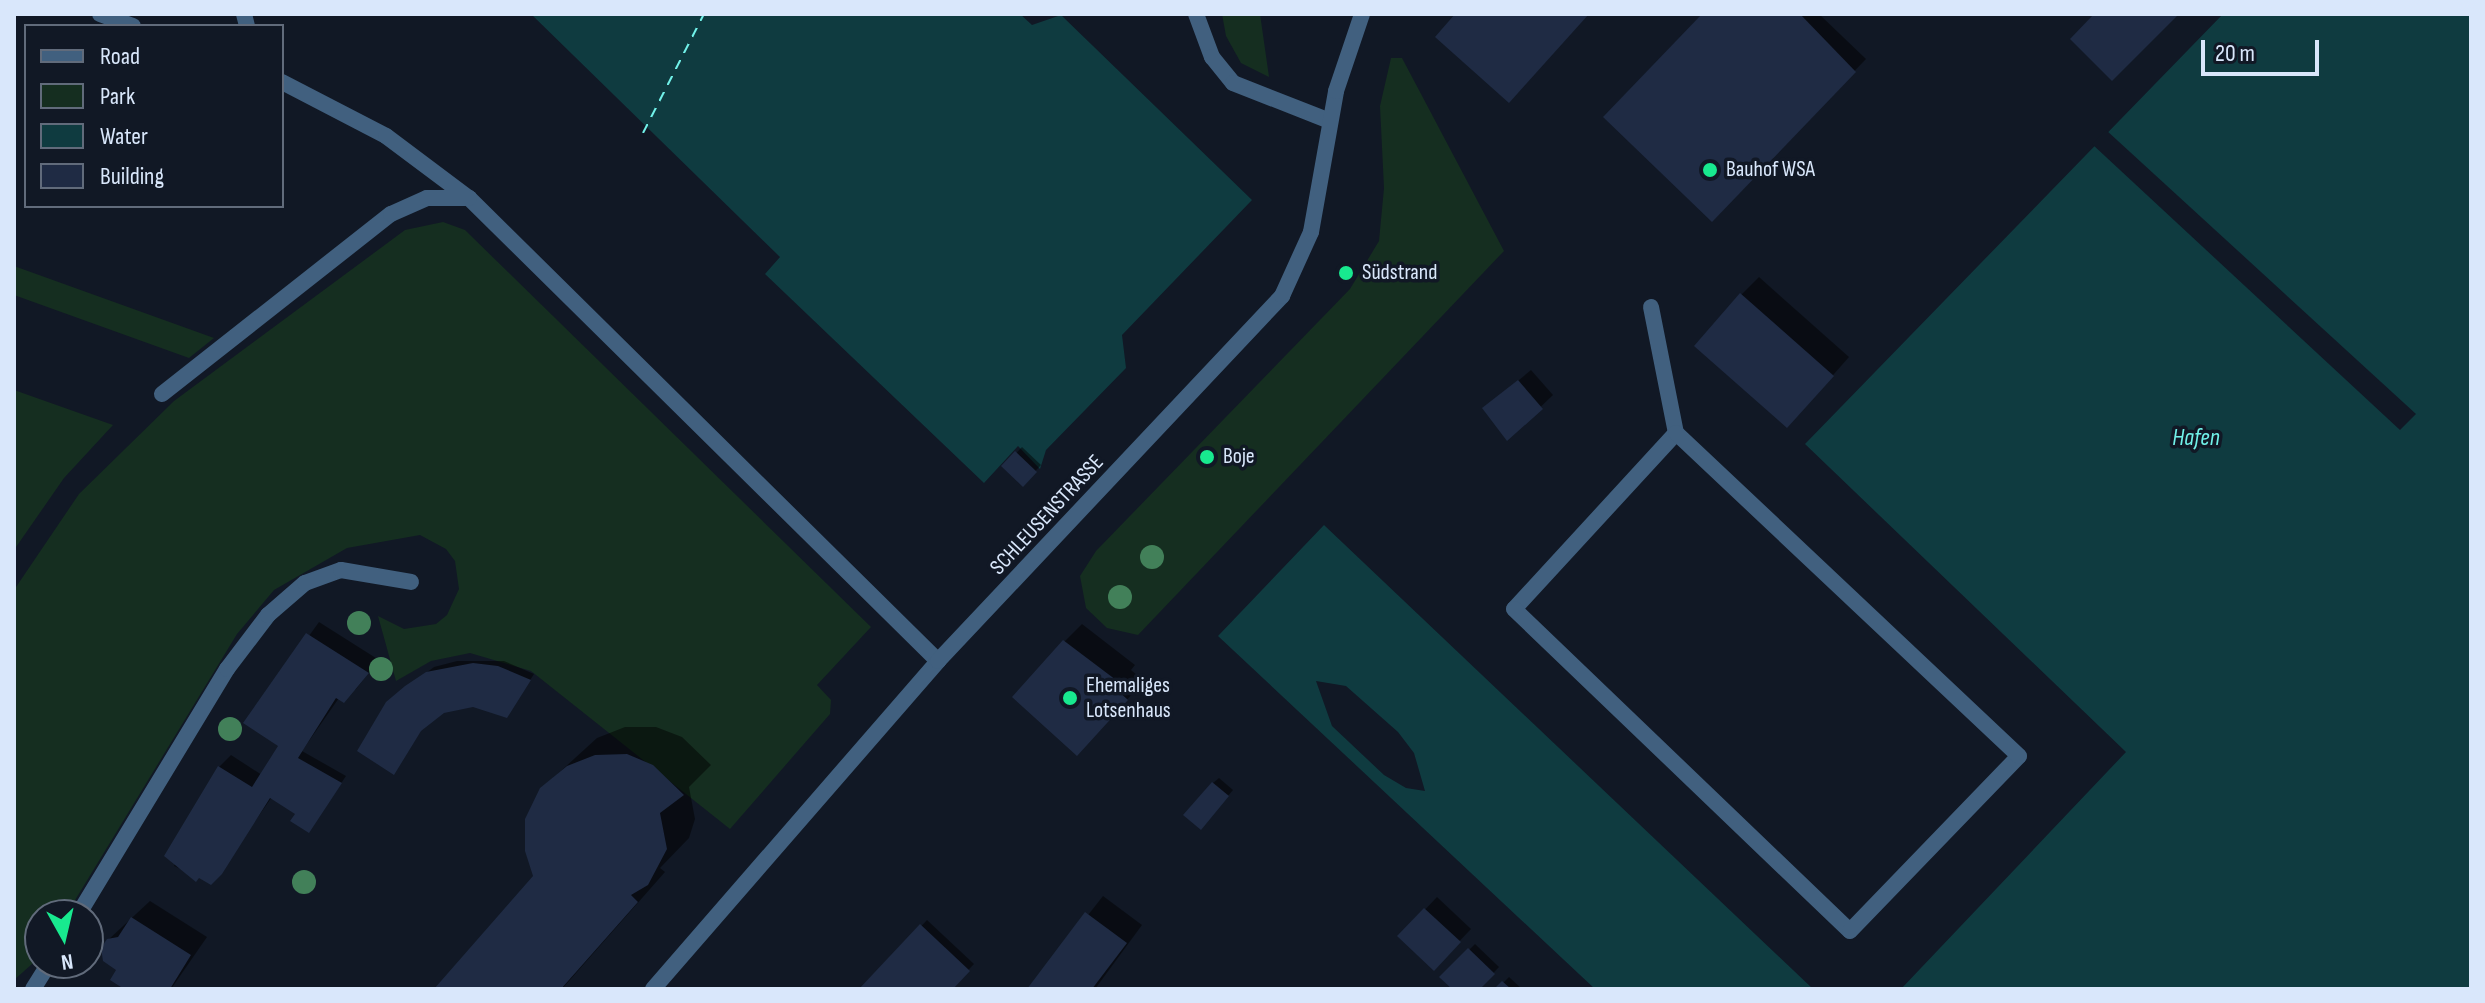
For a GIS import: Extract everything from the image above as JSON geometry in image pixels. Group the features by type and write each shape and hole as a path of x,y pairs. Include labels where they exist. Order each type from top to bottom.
{"street":[{"path":"100,14 128,24"},
{"path":"1196,14 1212,57 1233,83 1330,121"},
{"name":"SCHLEUSENSTRASSE","path":"653,989 938,661 1282,296 1311,232 1330,121 1362,14"},
{"path":"284,83 386,136 469,198 938,661"},
{"path":"162,394 391,214 427,198 469,198"},
{"path":"1651,307 1676,433 2019,756 1850,931 1514,609 1676,433"},
{"path":"88,899 227,669 268,615 305,583 341,570 411,582"}],"green space":[{"path":"1222,14 1260,14 1269,77 1241,63 1226,36"},
{"path":"1391,58 1402,58 1504,251 1138,635 1107,628 1086,608 1080,576 1096,551 1350,289 1379,241 1384,188 1380,106"},
{"path":"443,222 465,230 871,627 817,685 831,700 830,714 730,829 531,671 470,653 431,661 396,681 378,616 404,629 436,624 447,615 459,589 455,561 446,549 420,535 347,548 274,590 237,634 76,899 24,899 24,971 14,980 14,590 79,494 174,401 405,230"},
{"path":"14,266 214,338 189,358 14,295"},
{"path":"14,390 113,425 64,478 14,550"}],"water":[{"path":"531,14 1020,14 1032,25 1061,15 1252,200 1122,335 1126,368 1046,450 1040,469 1018,446 984,483 765,274 780,257"},
{"name":"Hafen","path":"2223,14 2471,14 2471,989 1901,989 2126,752 1805,444"},
{"path":"1324,525 1813,989 1595,989 1218,636","holes":["1316,681 1346,686 1398,732 1414,753 1425,791 1406,788 1384,775 1332,726"]}],"pier":[{"path":"2106,130 2416,414 2400,430 2092,144"}],"building":[{"path":"1455,14 1589,14 1509,103 1435,37"},
{"name":"Bauhof WSA","path":"1702,14 1800,14 1856,72 1712,222 1603,117"},
{"path":"2094,14 2179,14 2112,81 2070,39"},
{"path":"1740,293 1834,376 1787,428 1694,346"},
{"path":"1518,380 1543,409 1507,441 1482,408"},
{"path":"1015,451 1037,472 1023,487 1001,466"},
{"path":"306,633 369,673 344,703 336,698 298,758 342,783 309,833 290,821 295,814 270,798 222,874 211,885 199,878 196,882 164,856 218,766 252,787 278,746 243,723"},
{"name":"Ehemaliges Lotsenhaus","path":"1063,640 1120,683 1115,688 1128,700 1077,756 1012,697"},
{"path":"473,663 498,666 531,680 507,718 473,707 444,713 421,731 394,775 357,751 386,702 405,686 426,672"},
{"path":"627,754 653,765 684,795 660,813 667,849 648,885 631,895 638,902 561,989 434,989 533,876 525,851 525,819 540,788 567,766 595,755"},
{"path":"1212,782 1229,796 1201,830 1183,815"},
{"path":"1424,908 1461,942 1434,971 1397,936"},
{"path":"1085,912 1127,943 1092,989 1027,989"},
{"path":"131,917 191,955 170,989 124,989 110,980 116,970 104,962 104,944 107,939 118,937"},
{"path":"920,924 970,971 953,989 859,989"},
{"path":"1468,948 1495,974 1480,989 1452,989 1439,977"},
{"path":"1502,981 1511,989 1494,989"}],"ferry route":[{"path":"643,133 704,14"}],"place":[{"name":"Bauhof WSA","path":"1710,170"},
{"name":"Südstrand","path":"1346,273"},
{"name":"Boje","path":"1207,457"},
{"name":"Ehemaliges Lotsenhaus","path":"1070,698"}]}
